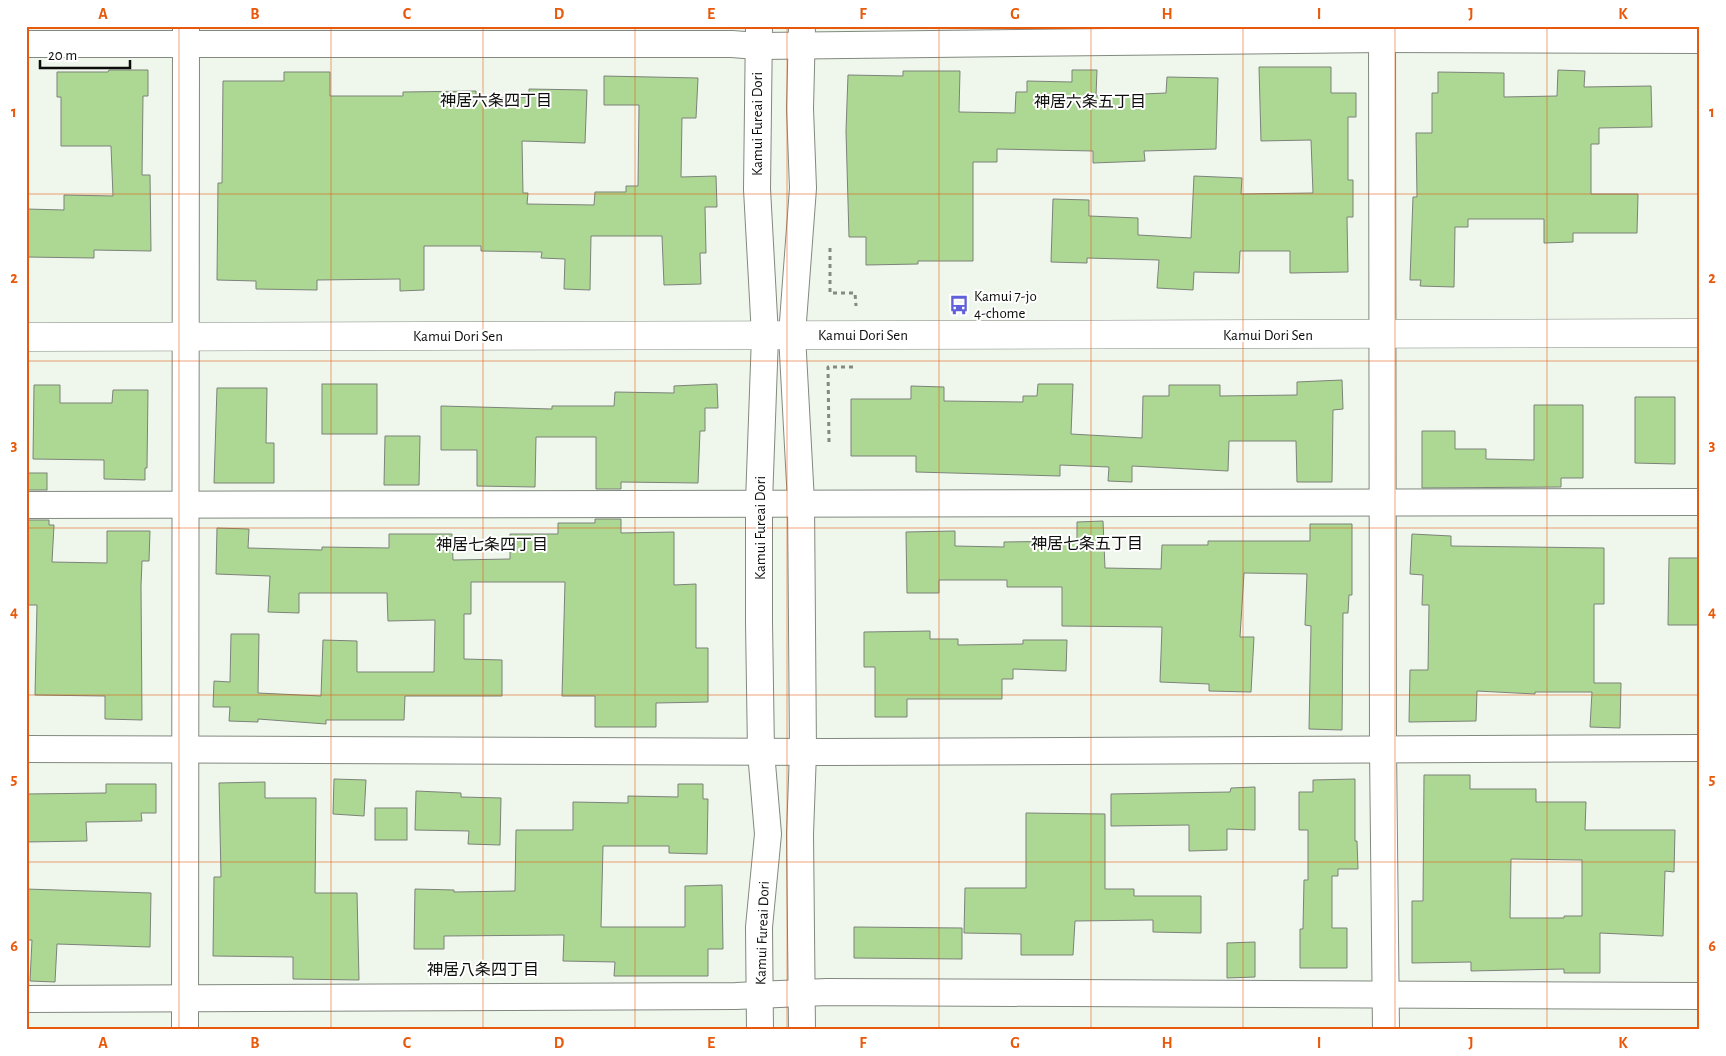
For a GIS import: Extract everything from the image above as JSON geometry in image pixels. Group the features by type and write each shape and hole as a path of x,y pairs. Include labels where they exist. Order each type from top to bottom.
{"street":[{"path":"1383,33 1383,748 1386,1030"},
{"path":"26,44 186,35 732,44 758,36 1383,33 1700,40"},
{"path":"185,1030 186,504 184,337 186,35"},
{"name":"Kamui Fureai Dori","path":"758,36 757,189 765,336 759,502 761,752 768,834 759,927 760,1030"},
{"path":"802,1030 800,834 803,752 801,502 792,336 803,188 800,109 803,36"},
{"name":"Kamui Dori Sen","path":"26,337 1700,334"},
{"path":"26,505 759,502 1383,504 1700,502"},
{"path":"26,749 186,748 803,752 1700,748"},
{"path":"26,999 760,995 802,993 1700,996"}],"path":[{"path":"828,367 855,367 857,335 855,293 830,293 830,241"}],"building":[{"path":"1259,67 1331,67 1331,93 1356,93 1356,117 1348,117 1348,180 1353,180 1353,217 1347,217 1348,272 1290,273 1290,251 1240,251 1239,273 1194,272 1193,290 1157,288 1159,260 1087,258 1087,263 1051,262 1053,199 1089,200 1089,216 1138,218 1138,235 1191,238 1194,176 1242,178 1241,194 1313,193 1311,140 1261,141"},
{"path":"109,70 148,70 148,96 143,96 142,175 150,175 151,251 94,250 94,258 26,257 26,209 64,210 64,195 113,196 111,146 61,146 61,97 57,97 57,72 108,72"},
{"path":"1072,70 1097,70 1096,96 1166,93 1167,77 1218,78 1216,149 1144,151 1145,161 1093,163 1093,151 997,149 997,162 973,162 973,261 918,261 918,264 866,265 866,237 849,237 846,131 848,75 903,76 903,71 960,71 959,112 1015,113 1016,92 1027,92 1027,81 1072,82"},
{"path":"1558,70 1585,71 1584,87 1651,86 1652,127 1599,128 1599,144 1591,144 1591,194 1638,194 1637,233 1573,233 1573,242 1544,243 1544,219 1468,219 1468,227 1455,227 1454,287 1420,286 1421,280 1410,280 1413,197 1417,197 1416,133 1432,133 1432,93 1438,93 1438,72 1504,73 1504,97 1557,96"},
{"path":"284,72 330,72 330,96 403,96 403,92 476,91 476,98 529,97 529,89 587,90 585,143 522,141 523,193 528,193 527,204 594,205 595,192 626,192 626,186 638,186 639,105 604,105 604,76 698,78 696,118 682,118 681,177 716,176 717,207 705,207 706,253 700,253 701,284 664,285 662,236 591,236 590,290 564,289 565,259 541,258 542,252 481,251 481,246 424,246 424,290 400,291 400,279 317,280 317,290 256,289 256,281 217,280 218,183 222,183 223,81 284,81"},
{"path":"1342,380 1343,409 1333,410 1332,482 1297,482 1296,441 1229,441 1228,471 1132,466 1132,482 1108,481 1109,467 1060,465 1060,476 916,472 916,456 851,456 851,399 911,399 911,386 944,387 944,401 1023,402 1023,396 1037,396 1038,384 1073,384 1071,434 1142,438 1143,396 1169,396 1169,385 1220,385 1220,396 1297,395 1297,382"},
{"path":"322,384 377,384 377,434 322,434"},
{"path":"717,384 718,408 705,408 705,431 700,431 698,483 621,482 621,489 596,489 596,437 536,437 535,487 477,486 477,450 441,450 441,406 552,409 552,406 614,406 615,392 674,393 674,386"},
{"path":"34,385 60,385 60,403 112,403 113,390 148,390 147,468 145,468 145,480 104,479 104,460 33,459"},
{"path":"217,388 267,388 266,443 274,443 274,483 214,483"},
{"path":"1635,397 1675,397 1675,464 1635,463"},
{"path":"1534,405 1583,405 1583,478 1561,478 1561,487 1422,488 1422,431 1455,431 1455,449 1486,449 1486,459 1534,460"},
{"path":"385,436 420,436 419,485 384,485"},
{"path":"26,473 47,473 47,490 26,490"},
{"path":"595,519 621,519 621,533 674,532 674,585 696,584 696,648 708,648 708,702 656,703 656,727 595,727 595,696 562,696 565,582 471,582 471,614 464,614 464,659 502,660 502,696 405,696 404,720 326,720 326,724 258,719 258,722 229,721 230,707 213,707 214,681 230,682 231,634 259,634 258,693 321,696 323,640 357,641 357,672 434,672 435,620 388,621 387,593 299,593 299,613 268,612 270,576 216,574 217,528 249,529 248,548 322,550 322,547 389,548 389,534 452,534 453,560 510,559 510,534 558,534 558,523 595,523"},
{"path":"26,520 49,520 49,525 54,525 52,562 107,563 107,531 150,531 149,561 142,561 142,720 105,719 105,696 35,695 37,605 26,605"},
{"path":"1103,521 1105,568 1161,569 1162,545 1208,545 1208,541 1310,541 1310,524 1352,524 1352,595 1349,595 1348,613 1343,613 1342,730 1309,729 1311,626 1305,625 1307,574 1244,573 1240,637 1254,637 1251,692 1209,691 1209,684 1160,682 1162,627 1062,626 1062,587 1007,587 1007,580 939,580 939,593 907,593 906,532 955,531 955,546 1004,547 1004,542 1077,541 1077,522"},
{"path":"1412,534 1451,536 1451,546 1604,548 1604,604 1594,604 1594,683 1621,683 1620,728 1590,727 1592,692 1535,692 1535,694 1477,691 1476,721 1409,722 1410,670 1428,670 1429,605 1422,605 1423,575 1410,574"},
{"path":"1669,558 1700,558 1700,625 1668,625"},
{"path":"930,631 930,639 958,639 958,645 1023,644 1023,640 1067,640 1066,671 1013,669 1013,679 1002,679 1002,699 907,699 907,717 875,717 875,667 864,667 864,632"},
{"path":"1424,775 1470,775 1470,789 1536,789 1536,802 1586,802 1585,830 1675,830 1674,872 1665,871 1663,936 1600,933 1600,973 1564,973 1564,969 1471,971 1471,962 1412,963 1412,901 1423,901","holes":["1511,859 1582,860 1582,916 1510,918"]},
{"path":"334,779 366,780 364,816 333,814"},
{"path":"1355,779 1355,841 1357,841 1358,869 1338,869 1338,876 1332,876 1332,928 1347,928 1347,968 1300,968 1300,929 1303,929 1304,880 1308,880 1308,830 1299,830 1299,792 1313,792 1313,780"},
{"path":"265,782 265,798 316,798 315,893 357,893 359,980 293,979 293,957 213,956 214,877 221,877 219,783"},
{"path":"106,784 156,784 156,813 141,813 142,821 86,822 87,841 26,842 26,794 106,793"},
{"path":"678,784 703,784 703,799 708,799 707,854 669,853 669,846 603,846 601,927 685,927 685,886 722,885 723,949 708,949 708,976 614,976 615,962 563,961 564,935 444,936 444,949 414,949 415,889 454,890 454,892 515,891 516,830 573,830 573,802 628,803 628,796 678,797"},
{"path":"1255,787 1255,830 1227,829 1227,850 1189,851 1189,825 1111,826 1111,794 1230,792 1231,788"},
{"path":"416,791 461,793 461,797 501,798 500,845 468,844 469,831 415,830"},
{"path":"375,808 407,808 407,840 375,840"},
{"path":"1026,813 1105,814 1105,889 1134,889 1134,896 1201,896 1201,933 1153,932 1153,920 1075,921 1073,955 1021,955 1021,934 964,933 965,888 1026,888"},
{"path":"26,889 151,893 150,947 57,944 55,982 30,981 32,940 26,940"},
{"path":"854,927 962,928 962,959 854,958"},
{"path":"1255,942 1255,977 1227,978 1227,943"}],"place":[{"name":"Kamui 7-jo 4-chome","path":"959,305"}],"district":[{"name":"神居六条四丁目","path":"496,100"},
{"name":"神居六条五丁目","path":"1090,101"},
{"name":"神居七条五丁目","path":"1087,543"},
{"name":"神居七条四丁目","path":"492,544"},
{"name":"神居八条四丁目","path":"483,969"}]}
